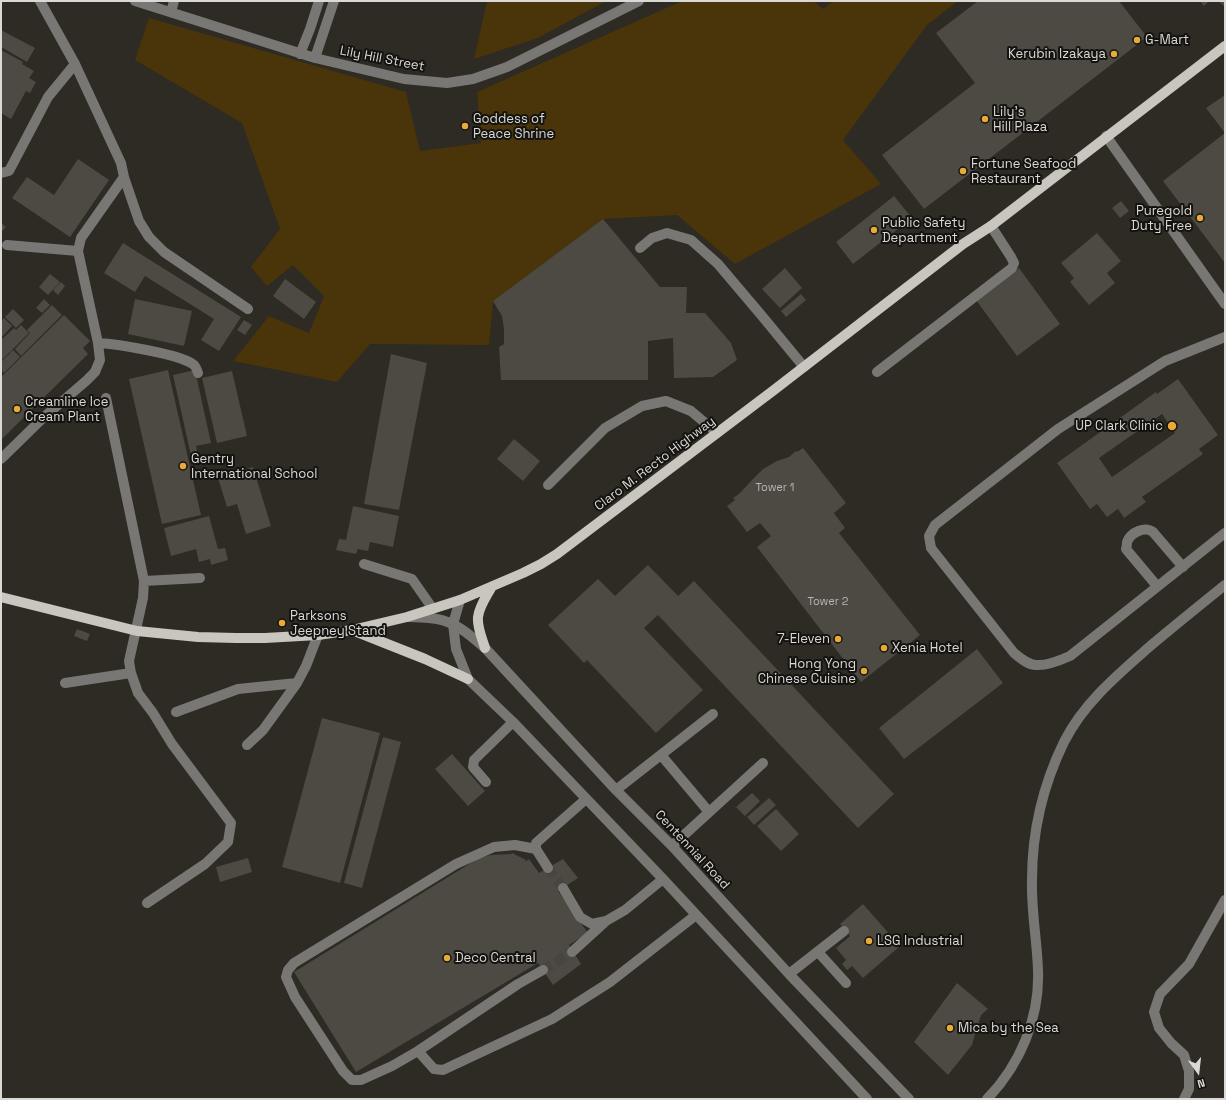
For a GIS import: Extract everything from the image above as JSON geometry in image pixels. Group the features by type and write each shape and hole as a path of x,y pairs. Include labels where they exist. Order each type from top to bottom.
{"main road":[{"name":"Claro M. Recto Highway","path":"1,597 137,631 198,637 266,638 318,635 352,630 433,609 491,588 541,564 589,531 963,244 990,226 1225,46"},
{"path":"485,648 479,628 478,617 491,588"},
{"path":"352,630 468,678"}],"street":[{"path":"40,1 75,64 121,164 139,220 149,237 164,252 248,309"},
{"name":"Lily Hill Street","path":"135,1 315,58 404,79 446,83 473,79 508,66 639,1"},
{"path":"171,12 174,1"},
{"path":"300,54 319,1"},
{"path":"315,58 334,1"},
{"path":"1,173 9,171 48,96 75,64"},
{"path":"1106,136 1224,302"},
{"path":"1,459 44,417 95,372 100,360 98,343 78,251 81,238 124,177"},
{"path":"877,372 1012,268 1014,263 1011,257 990,226"},
{"path":"640,248 652,238 667,233 691,240 718,264 804,367"},
{"path":"7,245 78,251"},
{"path":"1225,337 1164,360 1058,429 935,525 929,536 931,548 1014,654 1024,661 1036,666 1070,656 1225,533"},
{"path":"98,343 113,344 187,360 195,366 198,373"},
{"path":"106,398 144,581 143,598 130,661 131,673 138,693 153,713 172,744 231,823 228,842 205,864 147,904"},
{"path":"548,485 605,428 642,406 666,401 691,411 717,433"},
{"path":"1157,586 1126,549 1128,541 1133,534 1142,529 1149,529 1183,567"},
{"path":"364,564 412,579 433,609"},
{"path":"144,581 200,578"},
{"path":"987,1099 1004,1081 1016,1061 1026,1039 1037,996 1038,971 1031,897 1033,855 1040,810 1046,788 1065,741 1090,702 1105,686 1154,643 1225,585"},
{"path":"460,600 453,624 456,649 468,678 513,722 664,879 867,1099"},
{"name":"Centennial Road","path":"408,616 438,619 453,624 470,635 485,648 616,790 672,846 789,974 909,1099"},
{"path":"247,745 262,730 297,683 306,666 318,635"},
{"path":"65,683 131,673"},
{"path":"176,712 238,689 297,683"},
{"path":"616,790 713,714"},
{"path":"486,782 473,767 474,760 513,722"},
{"path":"661,755 709,812"},
{"path":"672,846 763,763"},
{"path":"548,868 536,850 536,843 586,799"},
{"path":"536,850 515,845 494,847 456,864 294,963 288,970 286,977 295,996 343,1071 352,1080 361,1080 392,1066 418,1051 518,984 542,970"},
{"path":"572,952 606,921 625,910 664,879"},
{"path":"563,888 580,916 592,924 606,921"},
{"path":"1184,1099 1188,1089 1188,1066 1184,1055 1171,1043 1159,1028 1154,1012 1160,994 1189,964 1225,900"},
{"path":"418,1051 434,1069 443,1070 552,1019 610,982 696,914"},
{"path":"789,974 844,931"},
{"path":"818,952 846,983"}],"shaded area":[{"path":"487,1 606,1 538,38 474,59"},
{"path":"682,1 813,1 823,9 833,1 958,1 927,25 843,140 881,184 735,264 677,215 603,219 493,301 489,345 370,344 337,382 233,361 269,316 309,333 324,296 293,265 267,286 251,267 280,229 242,123 135,60 149,18 406,92 420,151 481,143 477,92"}],"building":[{"name":"Lily's Hill Plaza","path":"978,1 1119,1 1147,37 924,209 882,155 975,83 936,33"},
{"path":"1200,1 1209,1 1204,6"},
{"path":"1218,1 1225,1 1225,5 1224,6"},
{"path":"1,30 35,48 27,62 1,47"},
{"path":"1,50 23,62 22,64 34,71 29,78 36,82 30,93 26,91 11,119 1,113"},
{"path":"1225,95 1225,133 1206,108"},
{"path":"1225,133 1225,263 1163,181"},
{"path":"78,159 109,180 70,237 12,198 27,177 54,195"},
{"name":"Public Safety Department","path":"894,196 912,218 853,264 836,242"},
{"path":"1121,201 1129,211 1120,218 1112,208"},
{"path":"603,219 660,287 687,287 686,313 705,313 731,343 737,360 713,377 674,378 673,338 648,341 648,380 501,380 499,347 504,344 504,329 502,316 493,301"},
{"path":"1,223 6,227 1,232"},
{"path":"1097,233 1121,261 1107,273 1115,283 1089,305 1070,282 1074,278 1061,263"},
{"path":"123,243 241,317 219,351 201,340 214,319 145,276 135,292 104,273"},
{"path":"785,268 802,288 780,308 762,289"},
{"path":"1019,268 1060,324 1017,356 976,300"},
{"path":"50,274 60,282 48,295 39,287"},
{"path":"285,279 316,302 304,319 273,296"},
{"path":"61,282 65,286 58,295 53,290"},
{"path":"801,294 806,300 786,317 781,311"},
{"path":"44,299 50,305 42,313 36,308"},
{"path":"135,299 192,311 184,346 128,334"},
{"path":"52,305 62,315 21,356 15,349 30,333 27,330"},
{"path":"13,309 24,320 16,328 5,317"},
{"name":"Creamline Ice Cream Plant","path":"64,315 90,341 83,348 88,354 1,440 1,377"},
{"path":"4,318 12,326 1,338 1,321"},
{"path":"244,320 252,325 245,335 237,330"},
{"path":"21,325 29,333 1,361 1,340 14,328 16,330"},
{"path":"13,350 20,357 4,373 1,370 1,362"},
{"path":"391,354 427,363 399,510 364,504"},
{"path":"168,370 201,515 162,524 129,379"},
{"path":"195,370 211,443 196,446 199,459 192,460 173,375"},
{"path":"232,371 247,436 217,443 202,378"},
{"path":"1178,379 1218,435 1199,449 1203,454 1142,497 1146,502 1124,518 1118,509 1107,517 1097,504 1090,509 1057,463 1156,392 1157,394","holes":["1162,414 1175,433 1112,477 1099,458"]},
{"path":"514,439 540,461 523,481 497,459"},
{"path":"803,448 846,503 834,513 845,528 839,533 920,635 861,682 757,547 771,536 760,523 747,532 727,506 735,500 733,498 739,494 763,469 777,461 789,457 796,451 797,452"},
{"path":"253,467 271,526 246,534 237,504 227,507 218,478"},
{"path":"353,506 399,516 393,547 370,542 368,551 358,549 356,554 336,550 339,539 346,540"},
{"path":"209,516 218,549 225,548 228,560 211,565 210,559 199,562 196,549 171,556 164,528"},
{"path":"648,565 678,596 694,581 894,794 858,828 658,615 644,628 703,690 656,733 587,660 584,663 548,625 598,579 615,596"},
{"path":"77,629 90,634 87,641 74,636"},
{"path":"977,649 1003,683 904,759 879,728"},
{"path":"322,718 380,733 340,883 282,867"},
{"path":"383,737 401,742 362,888 344,883"},
{"path":"452,754 485,791 468,806 435,769"},
{"path":"752,793 760,801 745,816 736,807"},
{"path":"769,798 776,805 754,825 747,817"},
{"path":"776,809 799,834 781,851 757,826"},
{"name":"Deco Central","path":"512,853 526,860 525,862 529,859 539,873 563,859 578,878 558,891 588,933 569,945 581,964 553,985 538,963 356,1072 294,972 479,858"},
{"path":"248,858 252,872 220,882 216,867"},
{"name":"LSG Industrial","path":"863,904 900,946 863,978 852,966 847,970 842,964 846,960 836,948 850,936 840,924"},
{"name":"Mica by the Sea","path":"957,983 988,1009 981,1015 972,1045 948,1075 914,1042"}],"tunnel":[{"path":"548,868 563,888"},
{"path":"543,970 572,952"}],"place":[{"name":"G-Mart","path":"1137,40"},
{"name":"Kerubin Izakaya","path":"1114,54"},
{"name":"Lily's Hill Plaza","path":"985,119"},
{"name":"Goddess of Peace Shrine","path":"465,126"},
{"name":"Fortune Seafood Restaurant","path":"963,171"},
{"name":"Puregold Duty Free","path":"1200,218"},
{"name":"Public Safety Department","path":"874,230"},
{"name":"Creamline Ice Cream Plant","path":"17,409"},
{"name":"UP Clark Clinic","path":"1172,426"},
{"name":"Gentry International School","path":"183,466"},
{"name":"Parksons Jeepney Stand","path":"282,623"},
{"name":"7-Eleven","path":"838,639"},
{"name":"Xenia Hotel","path":"884,648"},
{"name":"Hong Yong Chinese Cuisine","path":"864,671"},
{"name":"LSG Industrial","path":"869,941"},
{"name":"Deco Central","path":"447,958"},
{"name":"Mica by the Sea","path":"950,1028"}]}
